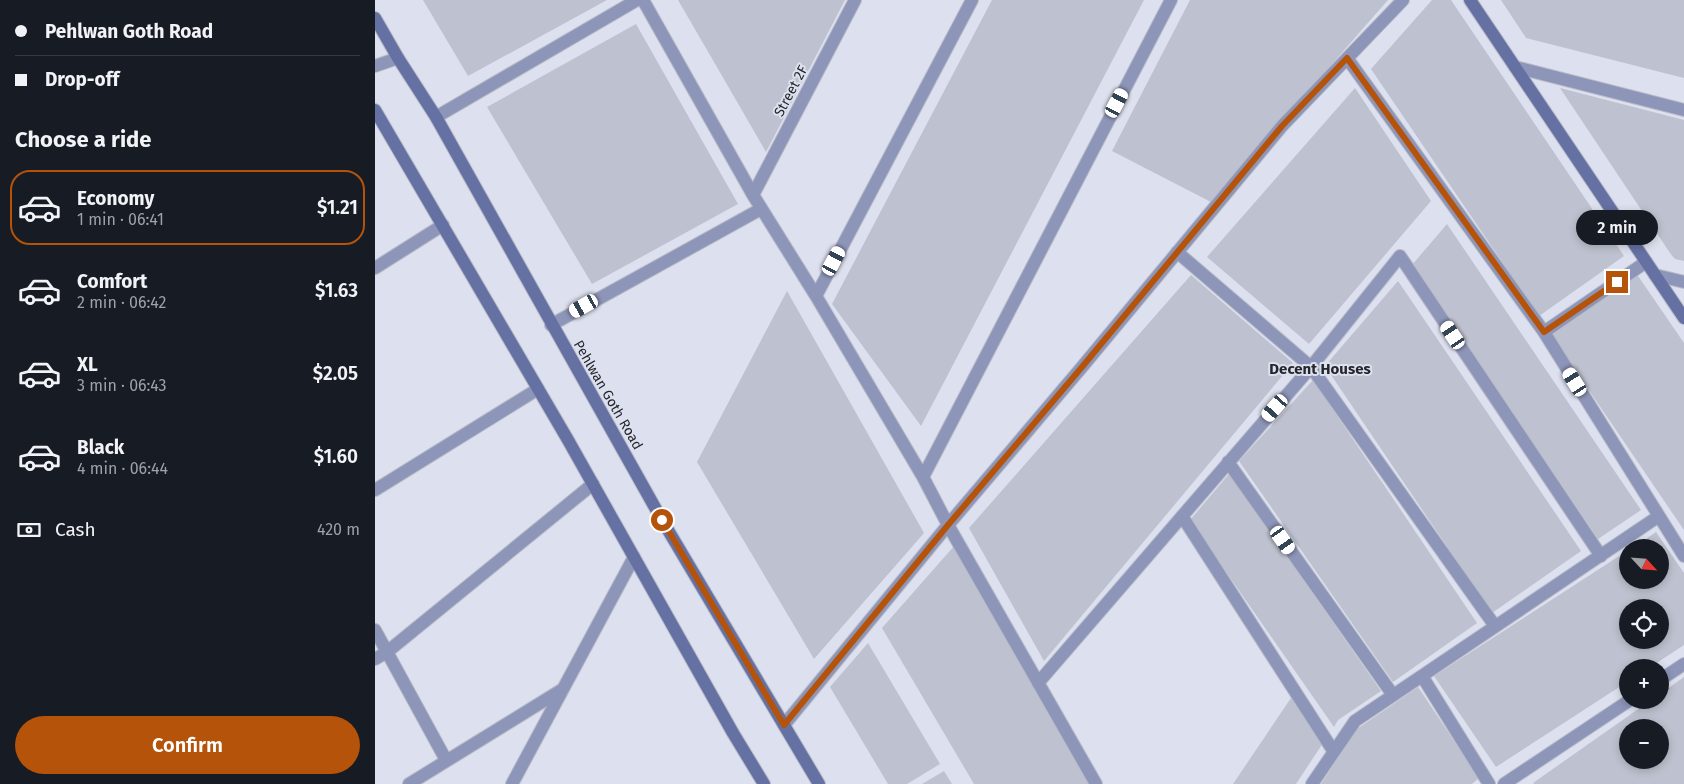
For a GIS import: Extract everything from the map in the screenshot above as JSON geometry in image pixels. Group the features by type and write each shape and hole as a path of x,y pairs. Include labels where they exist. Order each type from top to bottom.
{"main road":[{"path":"1470,0 1684,318"},
{"name":"Pehlwan Goth Road","path":"375,18 398,58 436,116 551,325 662,520 819,784"},
{"path":"375,110 593,484 733,733 764,784"}],"street":[{"path":"436,116 637,0"},
{"path":"643,0 761,209 816,296 923,477 948,525 1096,784"},
{"name":"Street 2F","path":"753,195 855,0"},
{"path":"816,296 972,0"},
{"path":"923,477 1171,0"},
{"path":"784,725 948,525 1282,126 1403,0"},
{"path":"375,66 398,58"},
{"path":"1347,58 1544,332 1684,556"},
{"path":"1515,67 1684,110"},
{"path":"551,325 761,209"},
{"path":"375,268 443,225"},
{"path":"1177,252 1311,367 1495,626"},
{"path":"1038,683 1311,367 1400,256 1601,556"},
{"path":"1544,332 1646,262"},
{"path":"1655,275 1684,282"},
{"path":"375,490 538,389"},
{"path":"1228,462 1393,695"},
{"path":"375,659 387,652 593,484"},
{"path":"1182,516 1334,752"},
{"path":"1312,784 1355,721 1659,516"},
{"path":"512,784 634,557"},
{"path":"375,630 446,760"},
{"path":"1669,674 1684,664"},
{"path":"1422,676 1489,784"},
{"path":"409,784 563,689"},
{"path":"1504,784 1619,707"}],"building":[{"path":"423,0 607,0 468,76"},
{"path":"678,0 845,0 766,152 725,81"},
{"path":"992,0 1144,0 921,426 832,304"},
{"path":"1190,0 1388,0 1211,202 1112,151"},
{"path":"1432,0 1451,0 1624,256 1539,316 1371,69"},
{"path":"1501,0 1684,0 1684,78 1526,38"},
{"path":"636,24 738,204 592,284 487,107"},
{"path":"1355,88 1431,201 1309,344 1207,257"},
{"path":"1560,88 1684,120 1684,261 1675,259 1670,253"},
{"path":"1447,224 1641,510 1598,539 1412,265"},
{"path":"1636,273 1684,343 1684,530 1550,333"},
{"path":"1191,275 1293,363 1044,661 969,528"},
{"path":"1398,281 1581,551 1492,613 1325,366"},
{"path":"787,291 924,533 814,659 697,462"},
{"path":"1313,380 1477,623 1393,682 1239,461"},
{"path":"1229,474 1381,691 1338,720 1334,727 1190,520"},
{"path":"1656,532 1661,539 1646,539"},
{"path":"955,545 1093,784 974,784 882,628"},
{"path":"1669,551 1684,573 1684,645 1663,659 1619,659 1619,687 1496,767 1434,676 1619,556 1619,589 1669,589"},
{"path":"868,643 940,764 907,784 888,784 830,687"},
{"path":"1684,677 1684,784 1533,783 1619,723 1619,769 1669,769 1669,719 1624,719 1638,709 1669,709 1669,688"},
{"path":"1418,687 1479,778 1472,784 1321,784 1357,729"},
{"path":"1293,695 1325,740 1296,784 1233,784"},
{"path":"944,771 952,784 922,784"}],"district":[{"name":"Decent Houses","path":"1320,369"}],"route":[{"path":"662,520 784,725 948,525 1282,126 1347,58 1544,332 1617,282"}]}
